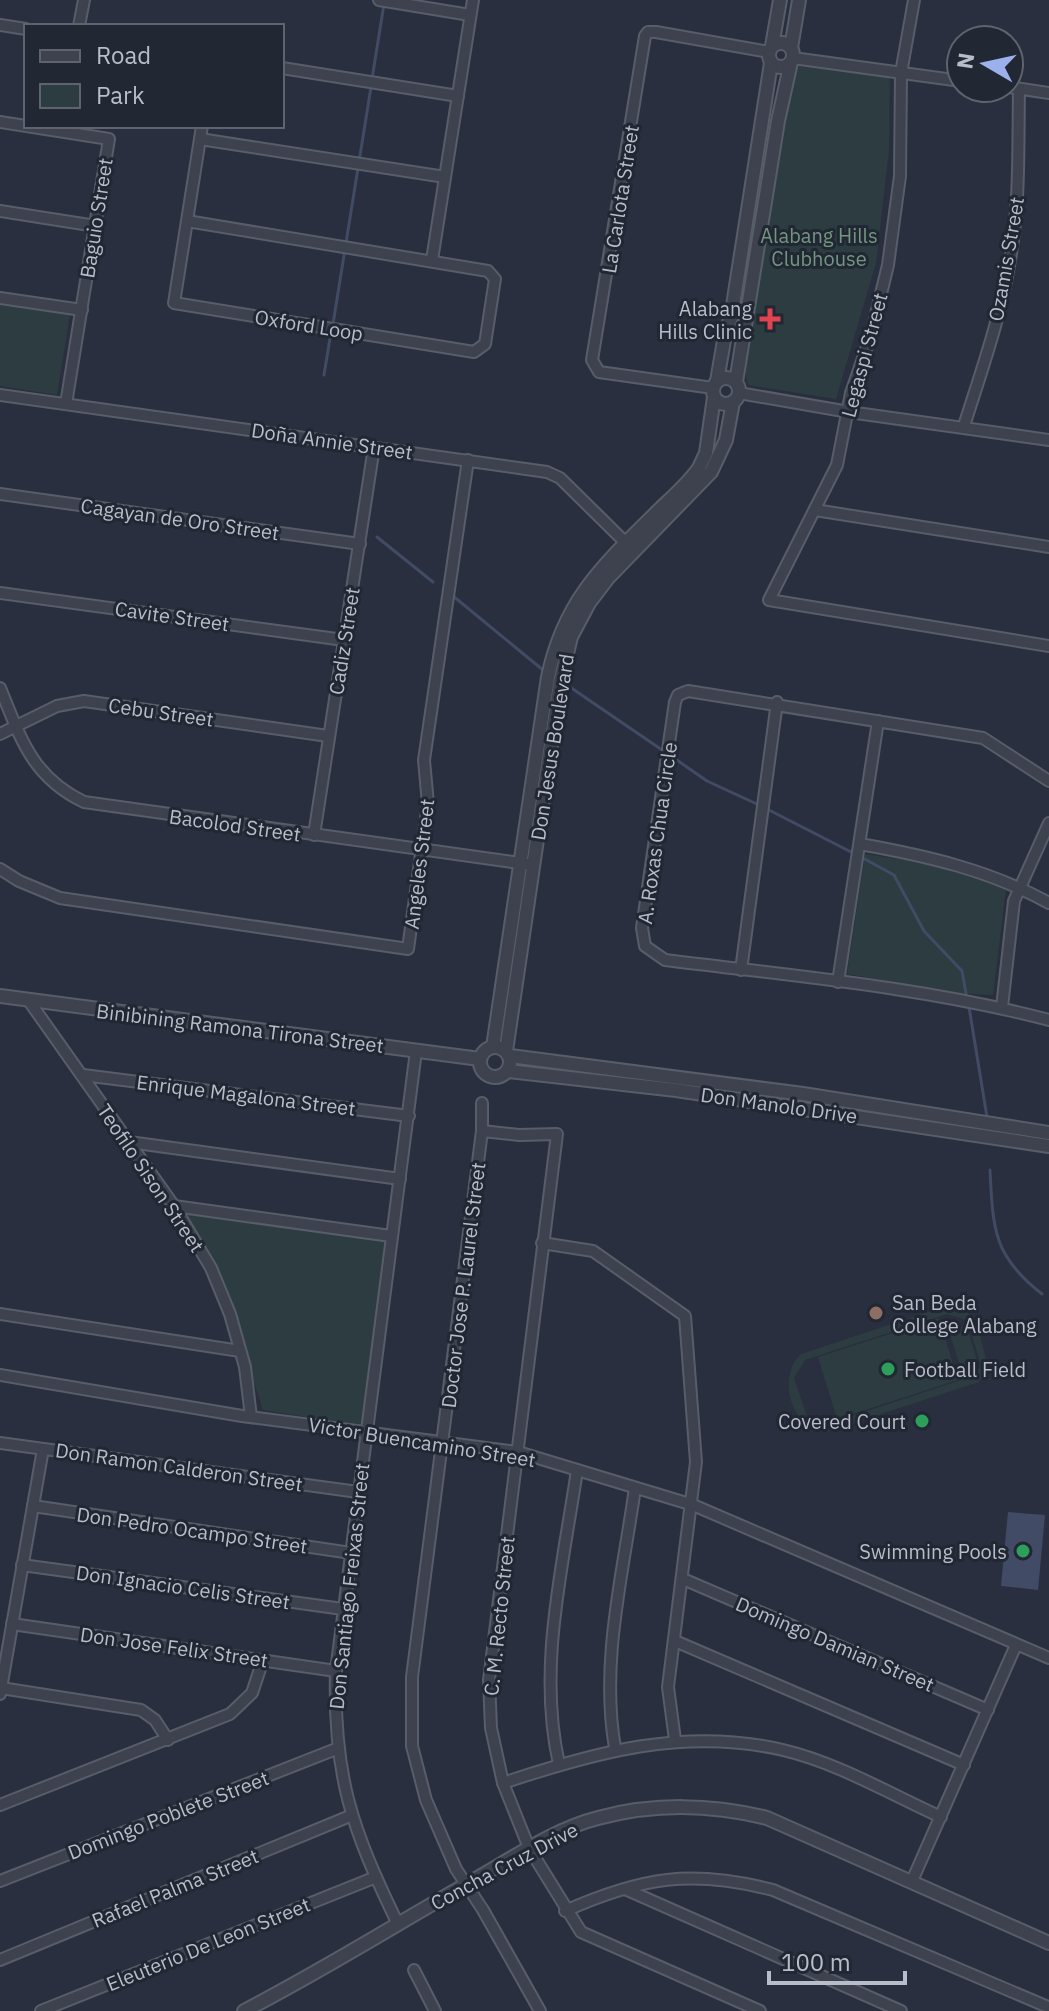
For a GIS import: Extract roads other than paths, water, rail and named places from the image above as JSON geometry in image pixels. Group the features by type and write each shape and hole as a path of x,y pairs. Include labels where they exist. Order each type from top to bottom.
{"street":[{"path":"79,24 84,0"},
{"path":"379,0 470,15"},
{"path":"187,221 432,260 473,0"},
{"name":"Don Jesus Boulevard","path":"771,120 763,105 780,0"},
{"name":"Don Jesus Boulevard","path":"508,1071 503,1051 527,864 571,637 630,547 726,440 736,392 737,319 771,120 792,56 799,0"},
{"name":"Legaspi Street","path":"914,0 901,73 900,176 888,265 871,335 851,393 837,465 769,600 1049,646"},
{"path":"0,25 24,29"},
{"name":"La Carlota Street","path":"714,389 599,372 592,360 645,36 648,32 656,32 771,54"},
{"path":"792,56 781,67 771,54 782,43 792,56 945,79"},
{"path":"284,68 458,96"},
{"path":"1025,90 1049,93"},
{"name":"Ozamis Street","path":"964,426 997,321 1011,255 1020,162 1015,104"},
{"name":"Baguio Street","path":"0,122 24,126"},
{"name":"Baguio Street","path":"38,128 109,139 66,404"},
{"name":"Oxford Loop","path":"202,128 174,303 474,352 481,350 485,344 493,274 432,260"},
{"path":"200,139 445,177"},
{"path":"0,211 96,226"},
{"path":"0,298 82,310"},
{"name":"Don Jesus Boulevard","path":"712,455 714,389 726,329 737,319"},
{"path":"736,392 723,404 714,389 724,378 736,392 849,412 1049,440"},
{"name":"Doña Annie Street","path":"0,395 554,474 630,547"},
{"name":"Cadiz Street","path":"314,835 374,447"},
{"name":"Angeles Street","path":"0,869 19,881 60,898 408,949 429,795 424,760 468,460"},
{"name":"Cagayan de Oro Street","path":"0,494 360,544"},
{"path":"815,510 1049,547"},
{"name":"Cavite Street","path":"0,593 344,640"},
{"name":"Bacolod Street","path":"0,688 16,727 43,776 61,791 84,802 527,864"},
{"name":"A. Roxas Chua Circle","path":"1049,781 983,738 777,702 688,691 678,695 675,702 642,928 645,946 665,960 1002,1007 1049,1020"},
{"name":"Cebu Street","path":"0,734 57,706 84,701 328,736"},
{"path":"741,970 777,702"},
{"path":"838,982 878,721"},
{"path":"1002,1007 1018,886 1049,823"},
{"path":"859,851 936,858 1018,886 1049,903"},
{"name":"Binibining Ramona Tirona Street","path":"0,996 480,1059"},
{"name":"Teofilo Sison Street","path":"29,1001 174,1206 218,1282 240,1351 251,1417"},
{"name":"Don Santiago Freixas Street","path":"397,1922 350,1816 336,1749 336,1671 416,1051"},
{"path":"480,1059 503,1051"},
{"name":"Don Manolo Drive","path":"503,1051 749,1087 1049,1146"},
{"name":"Don Manolo Drive","path":"480,1059 486,1074 494,1077 508,1071 747,1102 1049,1133"},
{"name":"Enrique Magalona Street","path":"83,1075 409,1116"},
{"path":"747,1102 749,1087"},
{"name":"Doctor Jose P. Laurel Street","path":"482,1103 482,1131 412,1677 412,1746 426,1800 456,1869 468,1884 540,2011"},
{"name":"C. M. Recto Street","path":"482,1131 519,1135 557,1134 489,1680 491,1728 503,1783 529,1848 565,1911 581,1932 760,2011"},
{"path":"129,1142 400,1179"},
{"path":"174,1206 391,1236"},
{"path":"542,1243 593,1251 685,1316 696,1462 668,1687 675,1740"},
{"path":"0,1316 240,1351"},
{"name":"Victor Buencamino Street","path":"0,1375 251,1417 518,1452 693,1505 1049,1658"},
{"name":"Don Ramon Calderon Street","path":"0,1443 358,1492"},
{"path":"43,1449 0,1691 141,1710 155,1720 168,1740"},
{"path":"559,1764 550,1713 551,1653 577,1470"},
{"path":"615,1748 608,1709 608,1675 635,1488"},
{"name":"Don Pedro Ocampo Street","path":"33,1506 351,1553"},
{"name":"Don Ignacio Celis Street","path":"22,1565 343,1609"},
{"name":"Domingo Damian Street","path":"683,1579 988,1710"},
{"name":"Don Jose Felix Street","path":"12,1624 336,1671"},
{"path":"675,1641 964,1765"},
{"path":"912,1881 1016,1645"},
{"path":"1,1803 230,1714 252,1693 263,1660"},
{"path":"503,1783 615,1748 675,1740 734,1742 785,1750 941,1817"},
{"name":"Domingo Poblete Street","path":"0,1881 336,1749"},
{"name":"Concha Cruz Drive","path":"244,2011 308,1978 397,1922 529,1848 597,1818 684,1806 714,1807 767,1818 1049,1943"},
{"name":"Rafael Palma Street","path":"0,1960 350,1816"},
{"path":"565,1911 666,1878 695,1876 733,1880 773,1890 1048,2007"},
{"name":"Eleuterio De Leon Street","path":"41,2011 376,1877"},
{"path":"625,1889 901,2011"},
{"path":"414,1970 435,2011"}],"water":[{"name":"Swimming Pools","path":"1008,1512 1045,1515 1038,1590 1001,1586"}],"waterway":[{"path":"372,79 384,4"},
{"path":"333,324 371,87"},
{"path":"324,375 331,332"},
{"path":"377,537 433,582"},
{"path":"453,596 543,670"},
{"path":"567,685 665,752"},
{"path":"671,756 707,781 759,805"},
{"path":"765,808 855,854"},
{"path":"861,857 894,875 924,931 962,971 967,999"},
{"path":"969,1007 987,1117"},
{"path":"990,1170 992,1209 999,1240 1014,1267 1042,1294"}],"place":[{"name":"Alabang Hills Clinic","path":"770,319"},
{"name":"San Beda College Alabang","path":"876,1313"},
{"name":"Football Field","path":"888,1369"},
{"name":"Covered Court","path":"922,1421"},
{"name":"Swimming Pools","path":"1023,1551"}],"park label":[{"name":"Alabang Hills Clubhouse","path":"819,246"}]}
